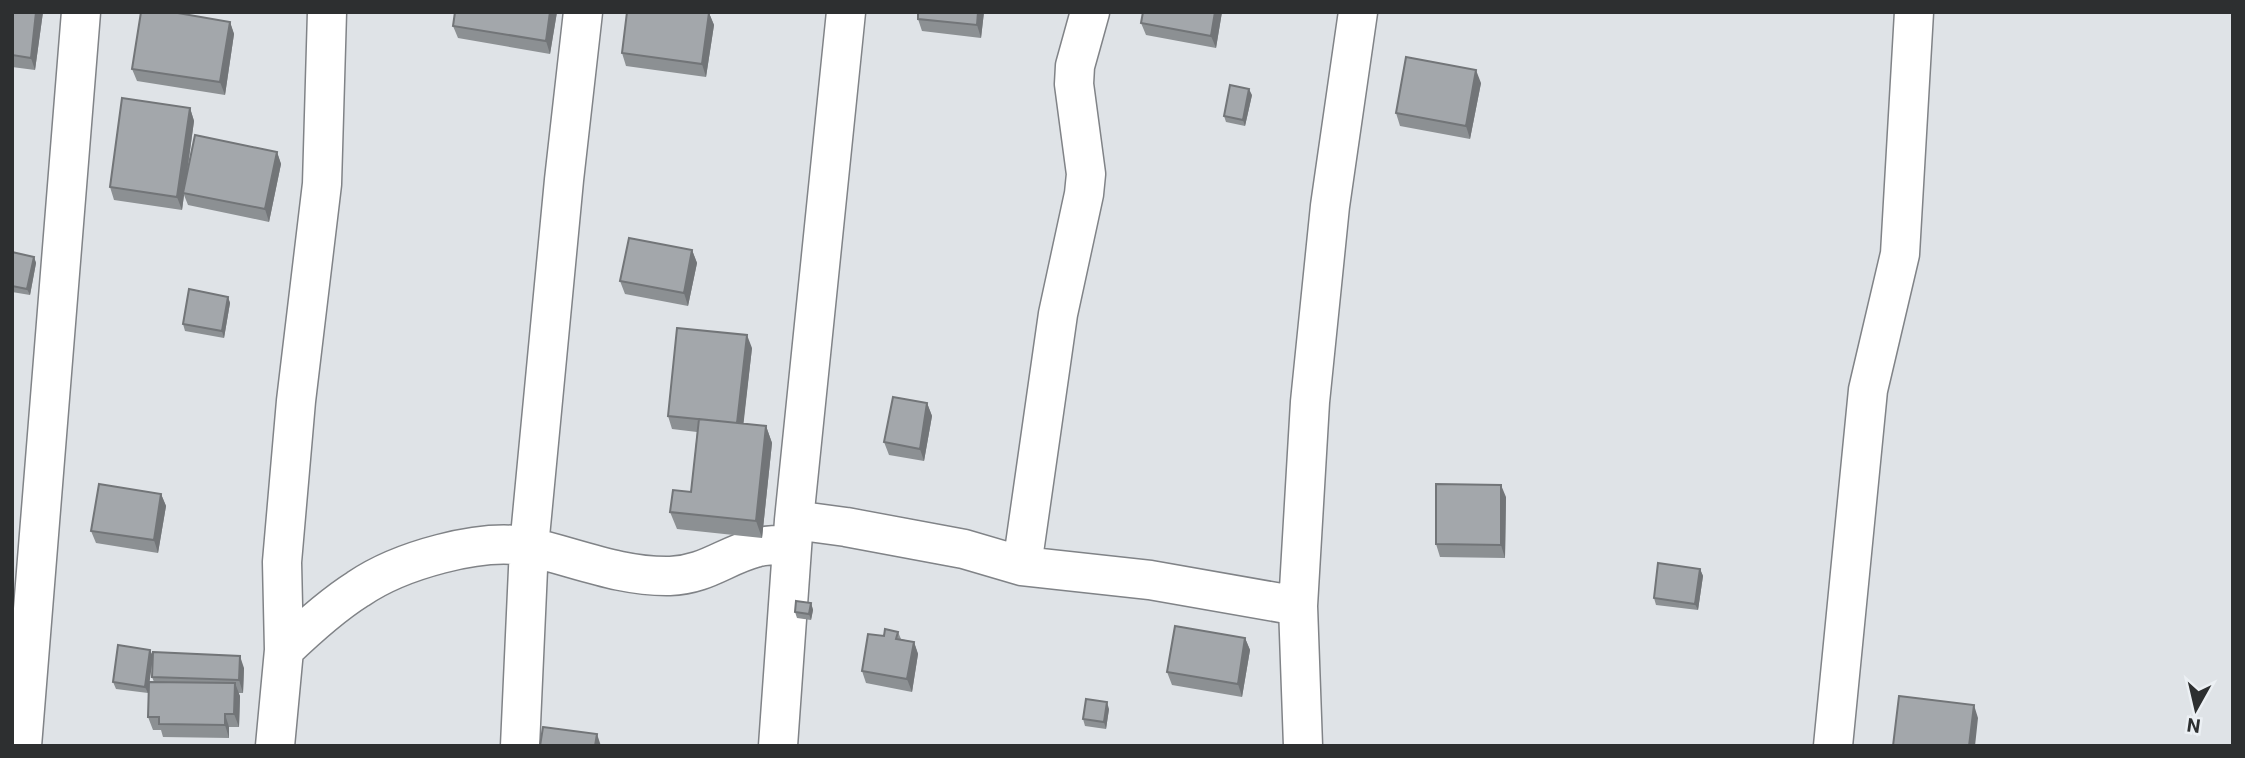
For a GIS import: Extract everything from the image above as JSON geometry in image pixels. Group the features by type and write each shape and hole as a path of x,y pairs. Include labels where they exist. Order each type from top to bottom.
{"street":[{"path":"22,746 25,543 81,12"},
{"path":"275,746 284,650 282,562 296,401 322,184 327,12"},
{"path":"520,746 529,547 583,12"},
{"path":"778,746 793,533 846,12"},
{"path":"1022,566 1058,314 1084,194 1086,174 1074,84 1075,66 1090,12"},
{"path":"1303,746 1298,606 1311,389 1330,206 1358,12"},
{"path":"1833,746 1868,390 1900,254 1914,12"},
{"path":"284,650 310,625 359,587 434,556 502,544 529,547 624,572 671,576 699,571 793,533 846,527 964,549 1022,566 1150,580 1298,606"}],"building":[{"path":"12,12 36,12 31,58 12,55"},
{"path":"141,12 172,12 230,22 220,82 132,69"},
{"path":"455,12 550,12 546,41 453,26"},
{"path":"627,12 709,13 702,64 622,53"},
{"path":"918,12 978,12 977,25 918,19"},
{"path":"1143,12 1215,12 1211,36 1141,23"},
{"path":"1406,57 1476,70 1466,126 1396,113"},
{"path":"1230,85 1249,89 1243,120 1224,116"},
{"path":"122,98 190,108 177,197 110,187"},
{"path":"195,135 277,152 265,209 183,193"},
{"path":"629,238 692,250 684,293 620,281"},
{"path":"12,252 34,257 27,289 12,286"},
{"path":"189,289 228,297 222,331 183,324"},
{"path":"677,328 747,335 737,423 668,416"},
{"path":"893,397 927,403 920,449 884,442"},
{"path":"699,419 766,426 756,521 670,512 673,490 691,492"},
{"path":"99,484 161,494 154,540 91,531"},
{"path":"1436,484 1501,485 1501,545 1436,544"},
{"path":"1658,563 1700,569 1695,604 1654,598"},
{"path":"796,601 811,603 809,614 795,612"},
{"path":"1175,626 1245,638 1238,684 1167,672"},
{"path":"885,629 898,632 896,639 914,642 907,679 862,671 868,634 884,636"},
{"path":"118,645 150,650 145,687 113,682"},
{"path":"153,652 240,656 239,680 152,677"},
{"path":"149,682 235,683 234,714 225,714 225,725 159,724 159,717 148,717"},
{"path":"1899,696 1974,705 1969,746 1893,746"},
{"path":"1086,699 1107,702 1104,722 1083,719"},
{"path":"543,727 597,734 595,746 540,746"}]}
